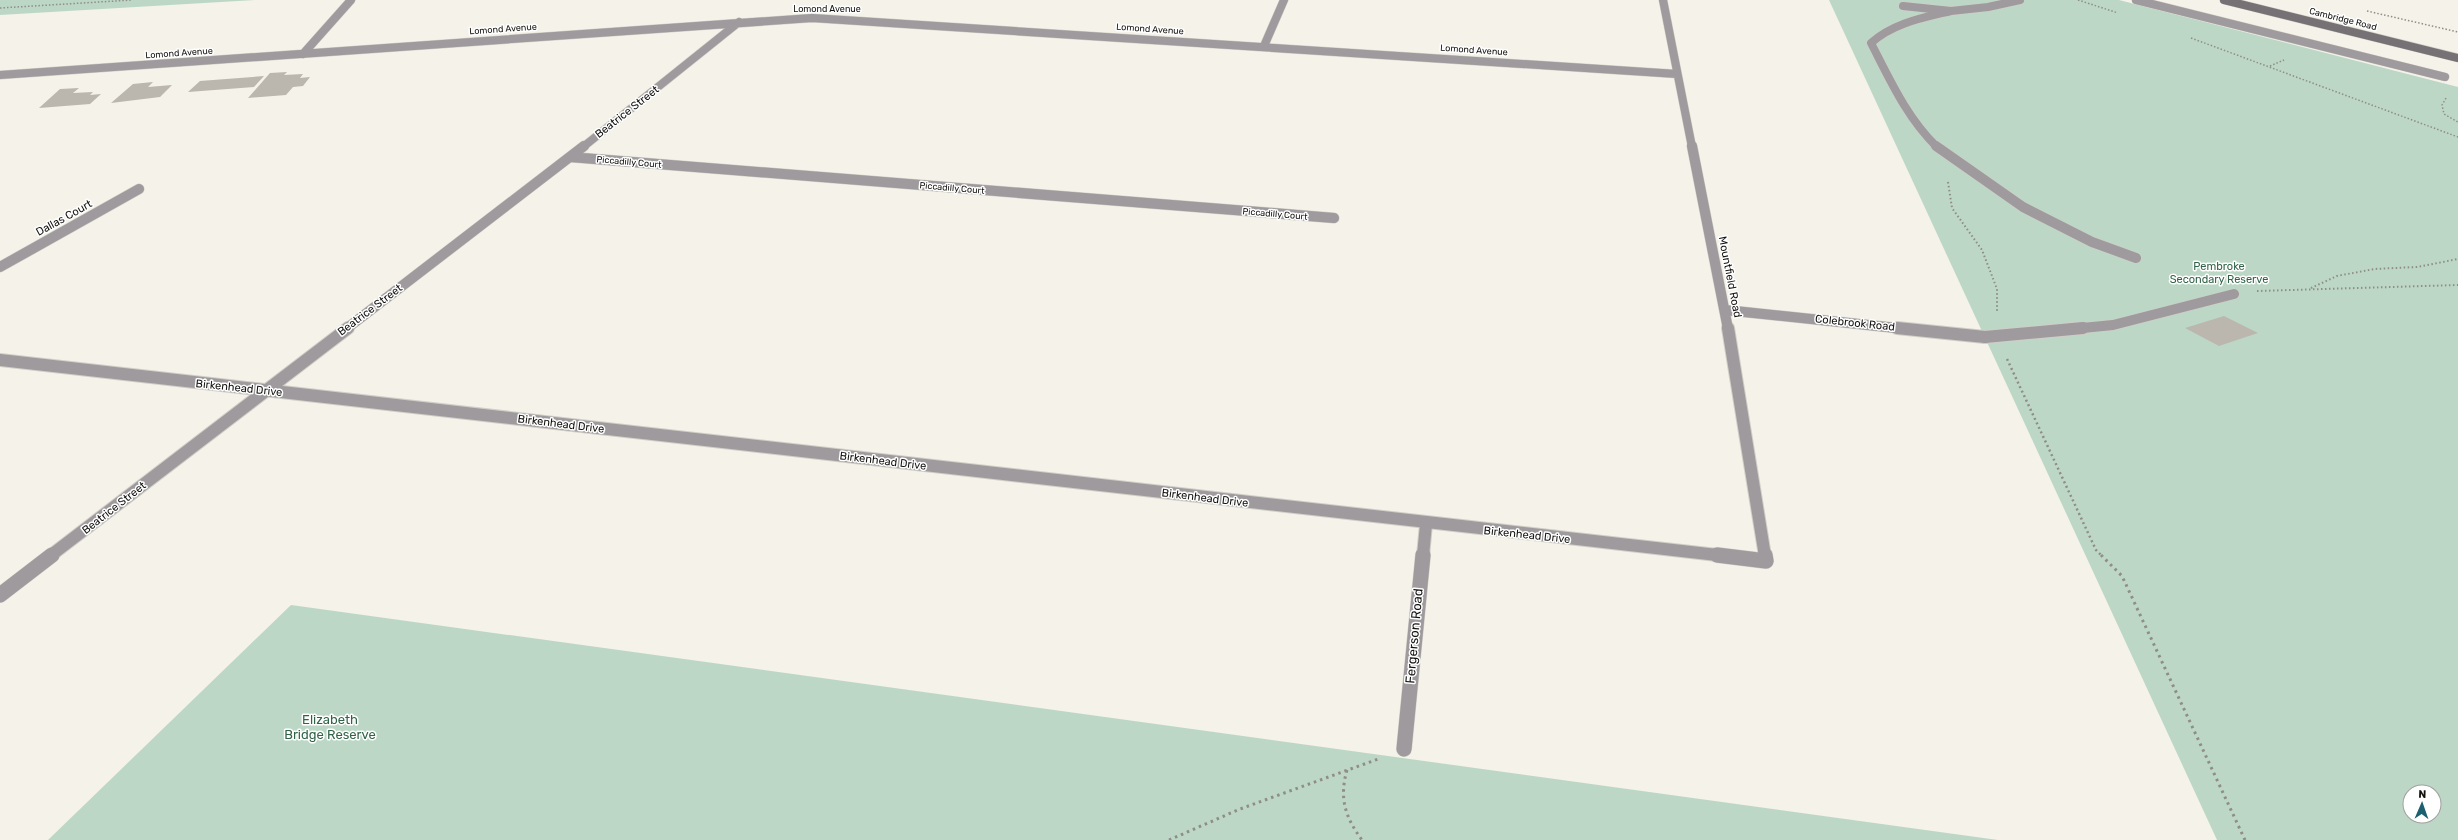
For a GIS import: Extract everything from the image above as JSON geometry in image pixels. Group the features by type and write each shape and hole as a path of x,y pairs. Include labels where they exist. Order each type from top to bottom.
{"main road":[{"name":"Cambridge Road","path":"2224,0 2458,58"}],"street":[{"path":"303,54 351,0"},
{"path":"1264,46 1284,0"},
{"name":"Mountfield Road","path":"1663,0 1725,310 1766,561"},
{"path":"2020,0 1988,7 1951,11 1908,22 1884,30 1871,43 1902,103 1922,132 1940,149 2023,206 2092,242 2136,258"},
{"path":"2136,0 2445,77"},
{"path":"1903,6 1951,11"},
{"name":"Lomond Avenue","path":"0,75 812,18 850,19 1677,74"},
{"name":"Beatrice Street","path":"0,595 570,157 740,22"},
{"name":"Piccadilly Court","path":"570,157 1334,218"},
{"name":"Dallas Court","path":"0,267 139,189"},
{"name":"Colebrook Road","path":"1725,310 1997,337 2113,325 2234,294"},
{"name":"Birkenhead Drive","path":"0,360 1426,524 1766,561"},
{"name":"Fergerson Road","path":"1404,749 1426,524"}],"path":[{"path":"0,8 132,0"},
{"path":"2078,0 2124,16"},
{"path":"2360,9 2458,32"},
{"path":"2190,38 2458,137"},
{"path":"2446,93 2447,97 2442,105 2444,114 2458,122"},
{"path":"1940,149 1952,208 1982,250 1997,289 1997,337 2096,550 2122,576 2245,840"},
{"path":"2309,289 2345,274 2374,269 2417,267 2458,259"},
{"path":"2234,294 2309,289 2458,285"},
{"path":"1169,840 1240,809 1404,749"},
{"path":"1347,770 1341,786 1346,818 1362,840"}],"green space":[{"path":"0,0 255,0 0,15"},
{"name":"Pembroke Secondary Reserve","path":"1829,0 2119,0 2458,87 2458,840 2217,840"},
{"name":"Elizabeth Bridge Reserve","path":"291,605 1998,840 48,840"}],"building":[{"path":"287,72 284,75 303,74 300,78 310,77 303,86 293,87 286,95 248,98 270,73"},
{"path":"264,76 254,87 188,92 200,81"},
{"path":"153,82 148,87 172,85 160,97 111,103 133,84"},
{"path":"79,88 73,93 93,92 90,95 101,94 90,104 39,108 60,89"},
{"path":"2224,316 2258,333 2219,346 2185,328"}]}
